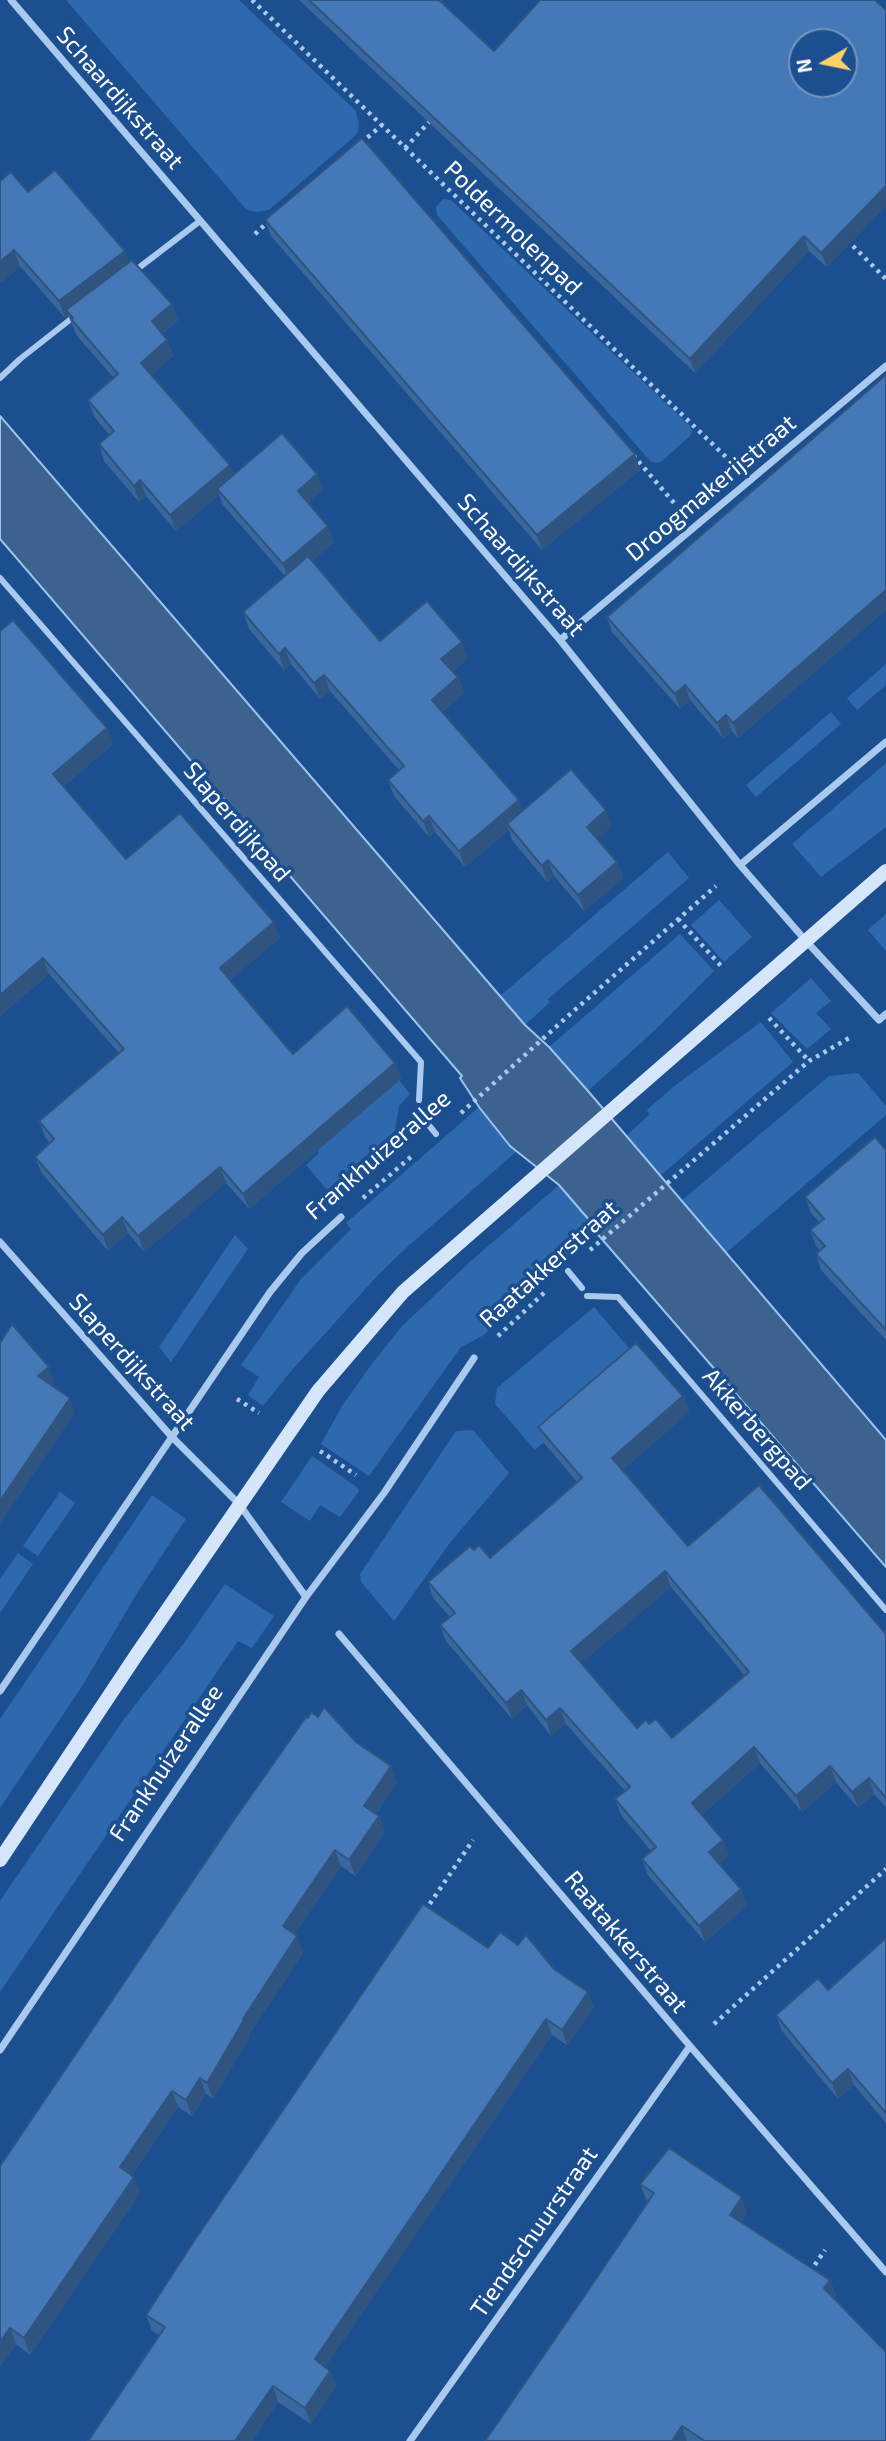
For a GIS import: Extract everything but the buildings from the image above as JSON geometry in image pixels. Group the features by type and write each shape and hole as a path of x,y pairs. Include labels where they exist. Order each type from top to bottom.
{"main road":[{"path":"0,1860 318,1391 403,1293 886,871"}],"street":[{"name":"Schaardijkstraat","path":"11,0 561,640 740,865 879,1020"},
{"path":"127,277 201,221"},
{"path":"0,378 84,309"},
{"name":"Droogmakerijstraat","path":"561,640 886,366"},
{"name":"Slaperdijkpad","path":"0,578 421,1062 419,1100"},
{"path":"740,865 886,742"},
{"path":"879,1020 886,1014"},
{"path":"418,1112 436,1135"},
{"name":"Frankhuizerallee","path":"0,1691 270,1292 302,1253 341,1217"},
{"name":"Slaperdijkstraat","path":"0,1242 171,1436 239,1504"},
{"path":"568,1271 582,1288"},
{"name":"Akkerbergpad","path":"587,1296 618,1297 886,1610"},
{"name":"Raatakkerstraat","path":"306,1597 388,1486 474,1359"},
{"path":"239,1504 306,1597"},
{"name":"Frankhuizerallee","path":"0,2050 306,1597"},
{"name":"Raatakkerstraat","path":"339,1634 886,2272"},
{"name":"Tiendschuurstraat","path":"410,2441 690,2046"}],"path":[{"name":"Poldermolenpad","path":"252,0 750,481"},
{"path":"405,148 433,118"},
{"path":"352,150 382,125"},
{"path":"362,142 371,152"},
{"path":"230,256 271,220"},
{"path":"844,238 886,279"},
{"path":"632,454 695,527"},
{"name":"Frankhuizerallee","path":"341,1217 740,865"},
{"name":"Raatakkerstraat","path":"474,1359 596,1245 809,1061 879,1020"},
{"path":"422,1915 491,1813"},
{"path":"690,2046 886,1869"},
{"path":"804,2280 843,2223"}],"shaded area":[{"path":"66,0 239,0 355,110 359,122 358,131 269,210 255,212 246,209"},
{"path":"443,199 451,200 690,426 690,436 662,461 650,461 437,215 436,207"},
{"path":"0,416 525,1025 549,1047 588,1091 886,1440 886,1567 594,1230 596,1228 559,1185 510,1146 479,1107 460,1078 462,1076 0,539"},
{"path":"886,664 886,685 857,710 847,698"},
{"path":"831,712 841,724 756,797 746,785"},
{"path":"886,763 886,827 821,877 792,844"},
{"path":"668,852 689,878 548,999 550,1002 525,1025 500,996"},
{"path":"719,900 752,937 724,962 691,925"},
{"path":"886,914 886,951 868,930"},
{"path":"680,934 714,971 588,1091 549,1047"},
{"path":"811,978 831,1001 816,1013 831,1029 807,1049 771,1013"},
{"path":"761,1022 793,1062 660,1176 626,1136 649,1115 647,1110 673,1087"},
{"path":"858,1073 886,1106 886,1115 726,1253 681,1201 829,1076"},
{"path":"399,1080 410,1094 399,1106 395,1131 327,1190 306,1165 319,1153 317,1150"},
{"path":"479,1107 517,1151 379,1274 263,1406 248,1395 259,1377 241,1365 301,1279 351,1229 346,1223"},
{"path":"559,1185 597,1228 596,1231 484,1335 461,1347 369,1476 321,1444 342,1406 402,1326 472,1260"},
{"path":"235,1235 248,1249 171,1362 159,1347"},
{"path":"594,1307 640,1361 535,1450 495,1404 497,1388"},
{"path":"473,1430 509,1473 449,1544 394,1621 361,1582 360,1574 456,1431"},
{"path":"312,1456 358,1488 359,1491 340,1517 320,1505 310,1521 281,1502"},
{"path":"60,1492 75,1503 38,1556 23,1546"},
{"path":"152,1495 186,1519 139,1590 81,1688 0,1808 0,1719"},
{"path":"18,1553 33,1564 0,1613 0,1579"},
{"path":"225,1584 274,1616 252,1648 238,1641 0,1992 0,1901 124,1719 184,1643"}]}
